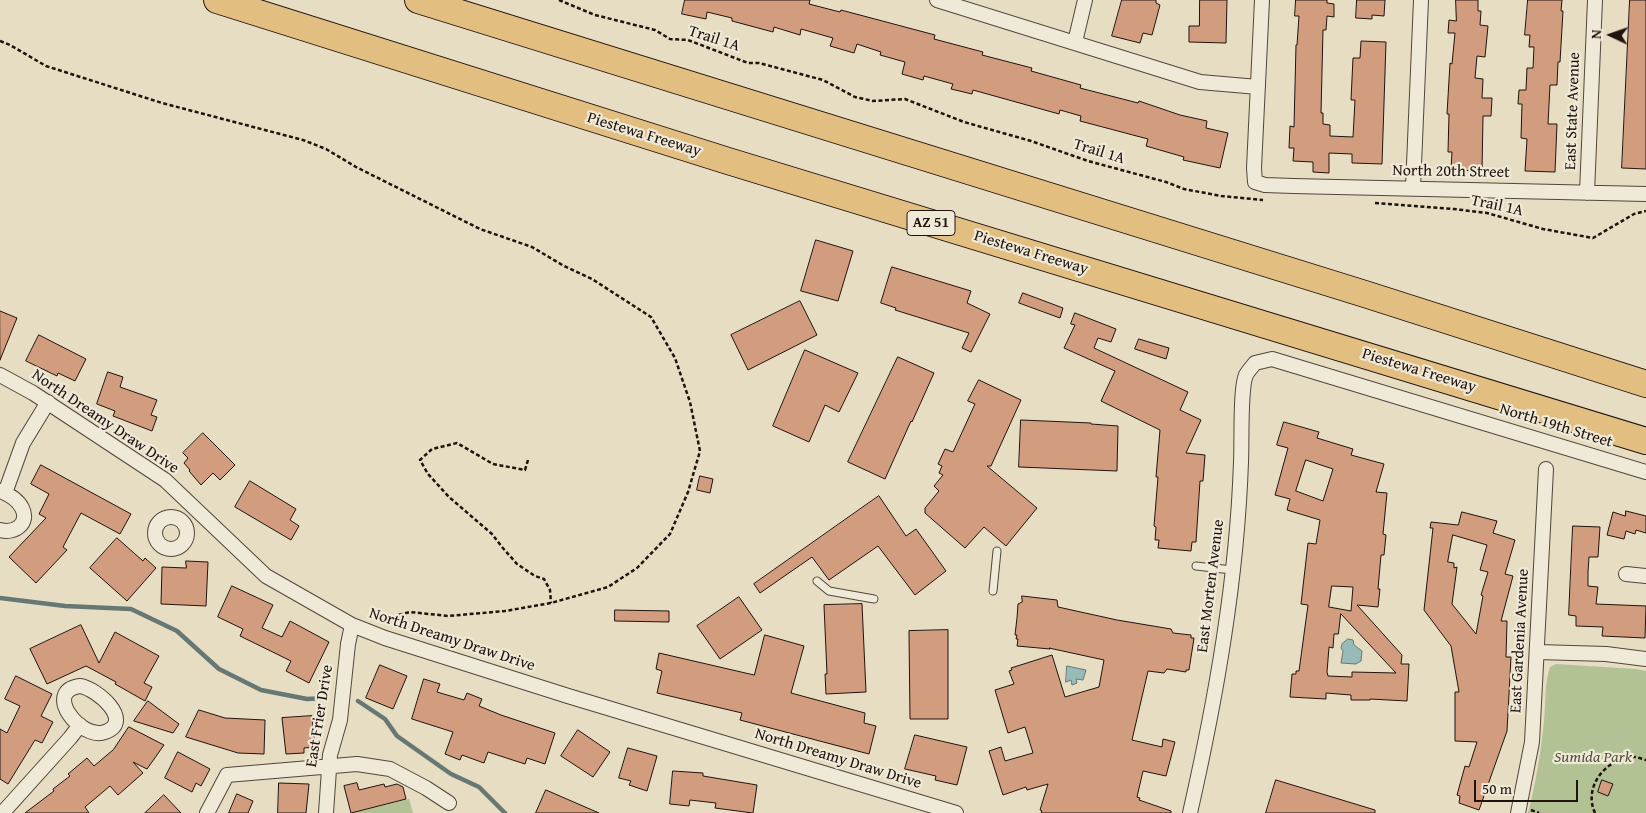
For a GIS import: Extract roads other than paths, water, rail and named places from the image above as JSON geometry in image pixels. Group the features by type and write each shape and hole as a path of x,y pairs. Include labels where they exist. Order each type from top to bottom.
{"highway":[{"name":"Piestewa Freeway","path":"217,0 728,161 1646,441"},
{"path":"418,0 1368,295 1646,384"}],"street":[{"path":"937,0 1200,82 1258,87 1262,0"},
{"path":"1074,42 1085,0"},
{"path":"1413,188 1421,0"},
{"name":"East State Avenue","path":"1587,193 1595,0"},
{"name":"North 20th Street","path":"1258,87 1254,168 1255,182 1265,185 1646,194"},
{"name":"North 19th Street","path":"1255,363 1272,359 1646,472"},
{"name":"East Morten Avenue","path":"1190,813 1215,687 1232,570 1241,473 1246,376 1255,363"},
{"name":"North Dreamy Draw Drive","path":"0,375 48,402 165,480 266,576 352,625 385,638 596,704 956,813"},
{"path":"0,530 6,532 14,531 22,525 24,520 23,509 15,500 2,492 23,443 48,402"},
{"name":"East Gardenia Avenue","path":"1525,811 1538,652 1546,470"},
{"path":"182,520 194,509"},
{"path":"1626,574 1646,576"},
{"name":"East Frier Drive","path":"326,813 331,750 342,709 348,644 352,625"},
{"path":"1538,652 1606,654 1646,659"},
{"path":"5,809 80,725"},
{"path":"207,813 227,775 357,764 390,769 450,803"}],"lane":[{"path":"993,591 997,551"},
{"path":"1196,566 1232,570"},
{"path":"817,581 828,590 874,600"}],"water":[{"path":"1348,639 1353,640 1354,645 1362,651 1361,661 1356,664 1341,663 1342,644"},
{"path":"1067,666 1086,670 1083,680 1076,679 1077,683 1072,685 1071,680 1066,682"}],"waterway":[{"path":"0,598 65,606 131,609 177,631 219,669 261,690 307,699 327,698"},
{"path":"358,701 385,719 397,736 451,774 479,787 505,813"}],"park label":[{"name":"Sumida Park","path":"1593,758"}]}
